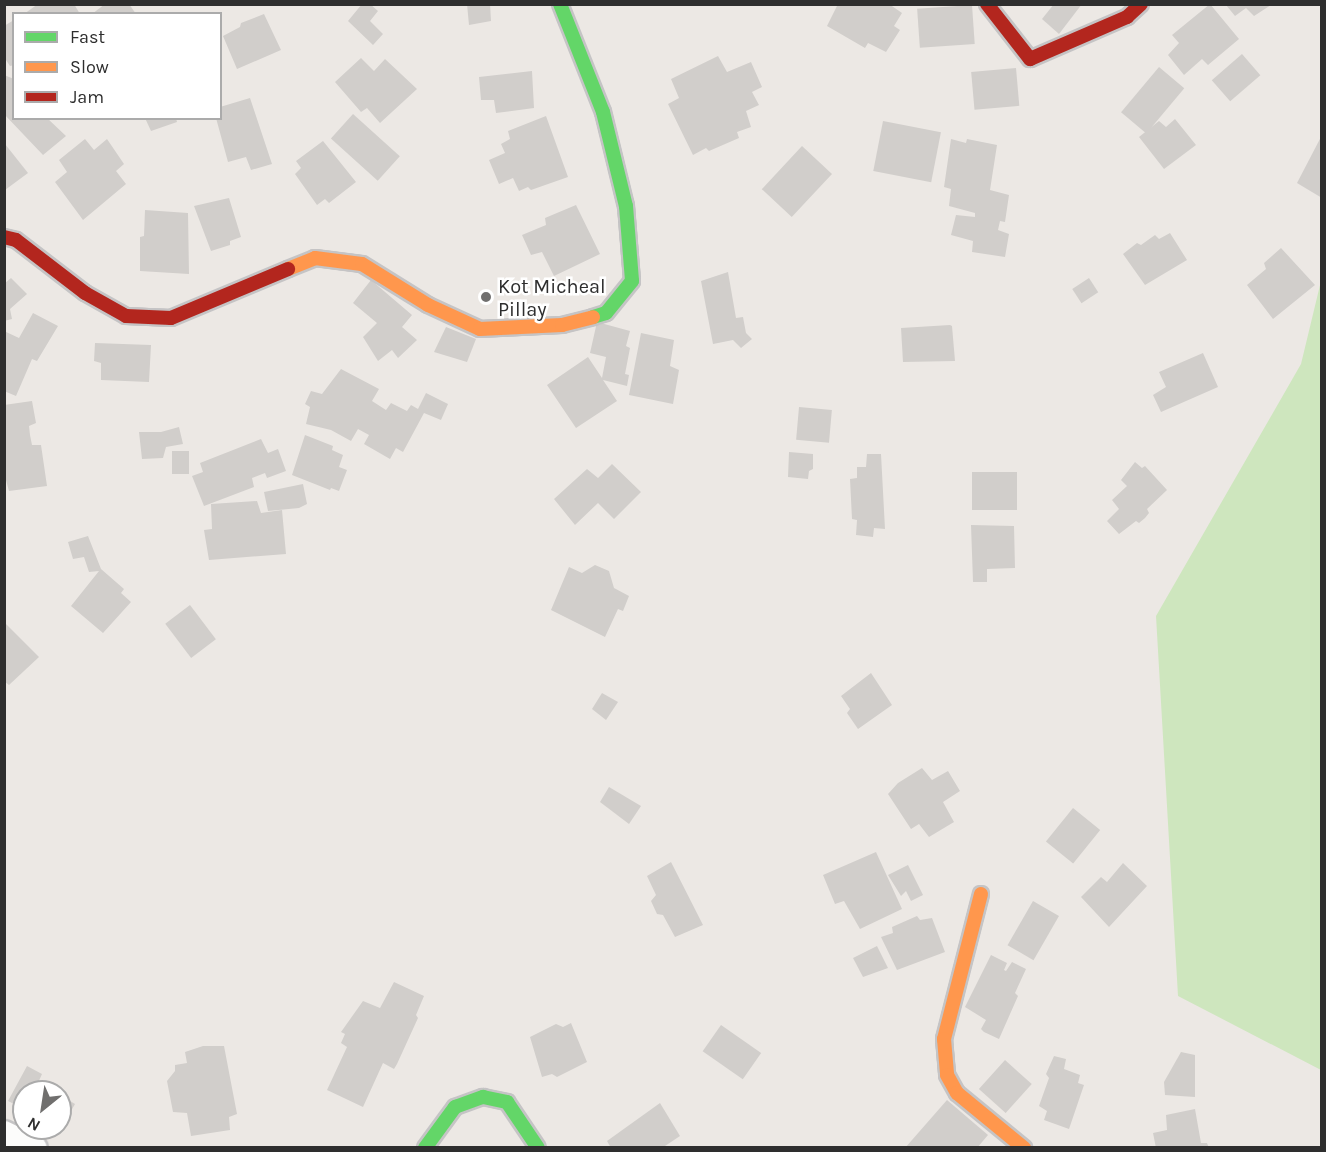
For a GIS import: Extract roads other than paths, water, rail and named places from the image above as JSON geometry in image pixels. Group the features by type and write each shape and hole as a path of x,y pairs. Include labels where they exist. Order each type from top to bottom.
{"street":[{"path":"4,237 16,240 85,293 126,316 171,318 315,258 362,264 428,305 480,329 562,325 606,313 632,281 626,206 603,112 560,4"},
{"path":"987,4 1030,59 1127,17 1141,4"},
{"path":"981,894 944,1040 947,1075 957,1093 1024,1148"},
{"path":"425,1148 455,1107 483,1097 507,1102 538,1148"},
{"path":"4,1132 35,1148"}],"place":[{"name":"Kot Micheal Pillay","path":"486,297"}]}
